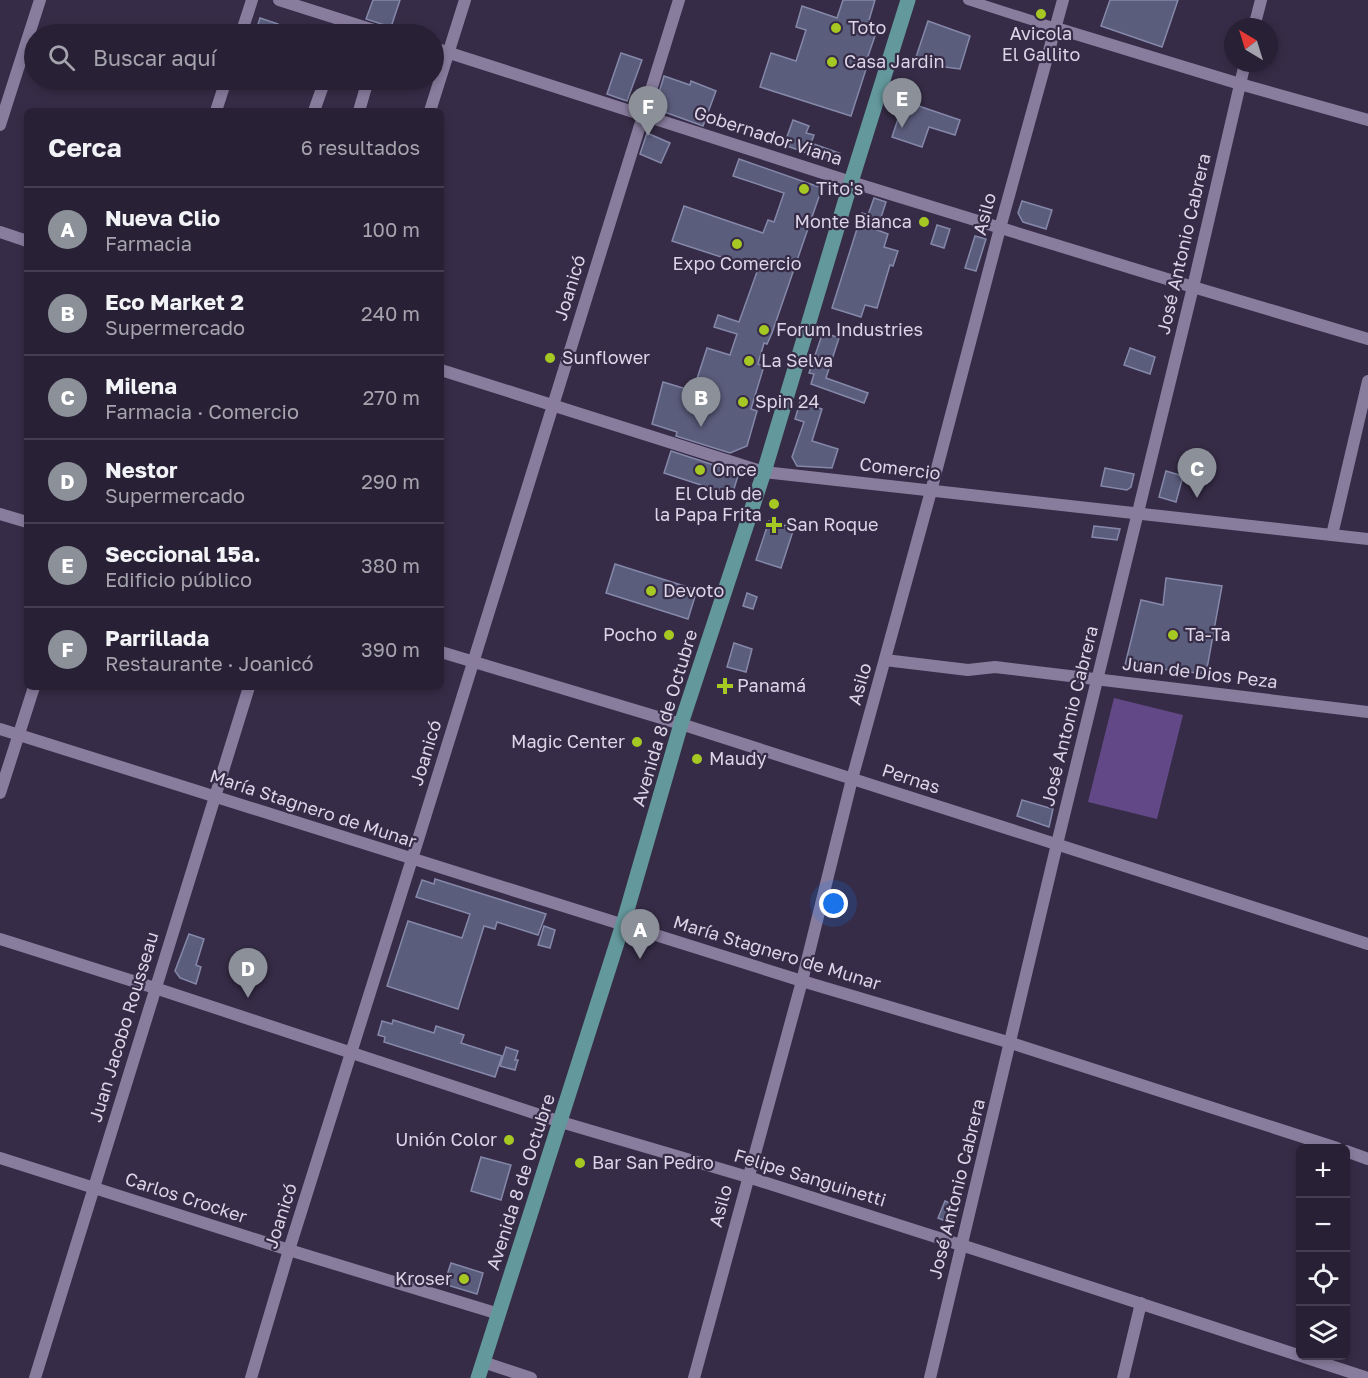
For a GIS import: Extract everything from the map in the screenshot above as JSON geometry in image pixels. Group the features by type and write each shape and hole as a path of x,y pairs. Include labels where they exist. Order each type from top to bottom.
{"main road":[{"name":"Avenida 8 de Octubre","path":"478,1378 623,924 681,724 764,472 908,0"}],"street":[{"path":"32,24 40,0"},
{"path":"244,24 252,0"},
{"path":"279,0 353,24"},
{"path":"444,68 465,0"},
{"name":"Joanicó","path":"250,1378 679,0"},
{"path":"968,0 1240,84 1368,120"},
{"name":"Asilo","path":"694,1378 802,981 852,779 1063,0"},
{"path":"1256,18 1261,0"},
{"path":"1,117 24,48"},
{"name":"Gobernador Viana","path":"444,51 852,182 1368,339"},
{"name":"José Antonio Cabrera","path":"930,1378 1243,72"},
{"path":"217,108 223,90"},
{"path":"315,108 321,90"},
{"path":"359,108 365,90"},
{"path":"431,108 437,90"},
{"path":"0,232 24,240"},
{"name":"Comercio","path":"444,371 764,472 1368,539"},
{"path":"1332,536 1368,381"},
{"path":"0,514 24,521"},
{"name":"Pernas","path":"444,653 681,724 1368,944"},
{"name":"Juan de Dios Peza","path":"885,660 968,670 995,667 1368,712"},
{"path":"0,793 33,690"},
{"name":"Juan Jacobo Rousseau","path":"35,1378 248,690"},
{"name":"María Stagnero de Munar","path":"0,729 802,981 1011,1043 1322,1144"},
{"name":"Felipe Sanguinetti","path":"0,939 561,1122 748,1177 1368,1378"},
{"path":"1350,1152 1368,1159"},
{"name":"Carlos Crocker","path":"0,1158 498,1314"},
{"path":"1123,1378 1141,1303"},
{"path":"483,1362 531,1378"}],"shaded area":[{"path":"1114,698 1183,715 1157,819 1088,802"}],"building":[{"path":"373,0 400,0 392,24 382,24 366,19"},
{"path":"843,0 875,0 867,27 877,30 851,116 760,87 771,53 796,61 806,30 796,27 802,6 837,18"},
{"path":"1110,0 1178,0 1162,47 1101,26"},
{"path":"260,18 278,24 258,24"},
{"path":"928,21 970,36 960,69 914,63"},
{"path":"621,53 642,60 627,101 607,94"},
{"path":"664,76 690,85 691,81 716,91 703,126 656,109"},
{"path":"904,101 960,120 955,135 929,127 922,147 892,137"},
{"path":"793,120 809,126 806,133 814,135 811,143 839,153 824,159 784,145"},
{"path":"647,133 670,143 661,163 640,154"},
{"path":"739,159 822,188 772,333 767,344 764,343 758,364 764,366 751,409 757,411 747,446 730,453 676,436 677,432 652,424 663,382 693,391 707,348 730,355 737,334 714,327 718,315 739,322 758,269 672,241 684,206 763,233 768,220 774,222 784,193 733,176"},
{"path":"874,198 886,202 877,230 888,234 884,247 898,251 893,266 890,265 877,308 865,305 861,317 832,308 862,213 868,215"},
{"path":"1022,201 1052,210 1046,229 1023,222 1018,213"},
{"path":"937,225 950,229 944,248 931,244"},
{"path":"975,236 986,239 976,271 965,268"},
{"path":"823,332 839,338 826,378 868,393 864,403 811,384 814,374 809,373"},
{"path":"1130,348 1155,357 1150,374 1124,365"},
{"path":"800,402 822,409 812,441 838,449 832,468 797,466 792,457 804,422 795,419"},
{"name":"Once","path":"671,451 735,472 738,476 732,495 664,473"},
{"path":"1105,468 1134,474 1131,487 1127,490 1101,486"},
{"path":"1166,471 1183,476 1176,502 1159,497"},
{"path":"769,521 794,528 781,568 756,560"},
{"path":"1094,526 1120,529 1117,540 1092,537"},
{"name":"Devoto","path":"615,564 697,590 688,619 606,593"},
{"name":"Ta-Ta","path":"1166,578 1222,586 1206,674 1125,665 1141,600 1163,605"},
{"path":"747,593 757,597 753,609 743,606"},
{"path":"734,643 752,649 746,672 727,667"},
{"path":"1022,800 1053,809 1049,827 1017,816"},
{"path":"435,879 546,914 538,935 497,922 495,929 484,926 458,1009 387,986 408,921 462,938 470,914 416,897 422,880 434,884"},
{"path":"544,926 555,930 550,948 538,945"},
{"path":"189,934 204,939 196,965 201,967 196,984 180,978 175,971"},
{"path":"393,1020 434,1033 436,1026 464,1035 461,1043 502,1056 495,1077 384,1042 385,1037 378,1035 382,1021 392,1024"},
{"path":"506,1047 518,1051 515,1070 500,1066"},
{"path":"481,1157 511,1165 501,1200 471,1191"},
{"path":"945,1201 957,1206 950,1223 938,1218"},
{"name":"Kroser","path":"451,1263 483,1273 477,1294 444,1284"}],"place":[{"name":"Avicola El Gallito","path":"1041,14"},
{"name":"Toto","path":"836,28"},
{"name":"Casa Jardin","path":"832,62"},
{"name":"Seccional 15a.","path":"902,128"},
{"name":"Parrillada","path":"648,136"},
{"name":"Tito's","path":"804,189"},
{"name":"Monte Bianca","path":"924,222"},
{"name":"Expo Comercio","path":"737,244"},
{"name":"Forum Industries","path":"764,330"},
{"name":"Sunflower","path":"550,358"},
{"name":"La Selva","path":"749,361"},
{"name":"Spin 24","path":"743,402"},
{"name":"Eco Market 2","path":"701,427"},
{"name":"Once","path":"700,470"},
{"name":"Milena","path":"1197,498"},
{"name":"El Club de la Papa Frita","path":"774,504"},
{"name":"San Roque","path":"774,525"},
{"name":"Devoto","path":"651,591"},
{"name":"Pocho","path":"669,635"},
{"name":"Ta-Ta","path":"1173,635"},
{"name":"Panamá","path":"725,686"},
{"name":"Magic Center","path":"637,742"},
{"name":"Maudy","path":"697,759"},
{"name":"Nueva Clio","path":"640,959"},
{"name":"Nestor","path":"248,998"},
{"name":"Unión Color","path":"509,1140"},
{"name":"Bar San Pedro","path":"580,1163"},
{"name":"Kroser","path":"464,1279"}]}
